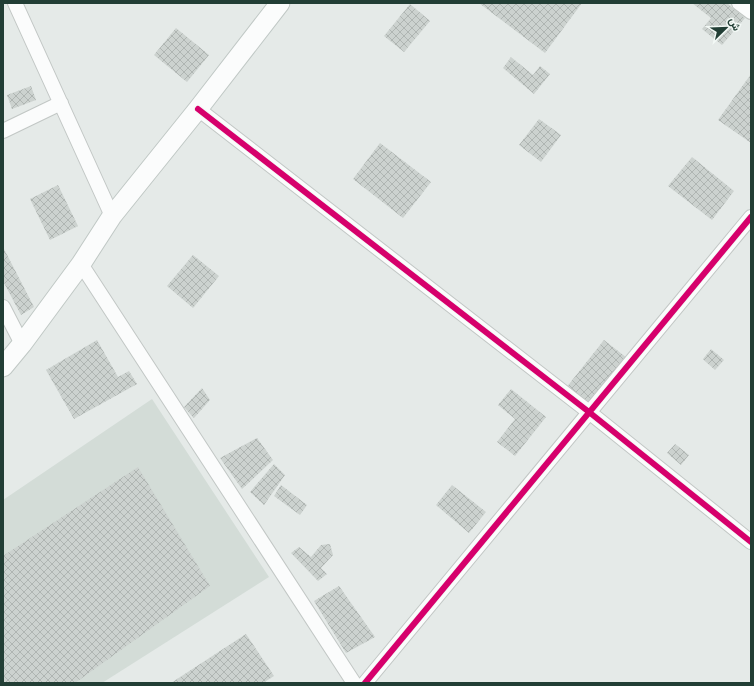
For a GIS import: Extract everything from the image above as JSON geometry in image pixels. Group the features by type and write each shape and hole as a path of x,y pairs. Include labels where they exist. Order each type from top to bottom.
{"street":[{"path":"15,3 112,216"},
{"path":"3,368 81,264 112,216 198,109 280,3"},
{"path":"739,3 751,12"},
{"path":"3,131 61,103"},
{"path":"198,109 590,412 751,542"},
{"path":"365,683 751,217"},
{"path":"81,264 354,683"},
{"path":"3,307 22,344"}],"shaded area":[{"path":"152,399 269,577 102,683 3,683 3,500"}],"building":[{"path":"479,3 582,3 545,53"},
{"path":"692,3 727,3 745,18 722,45 702,29 711,18"},
{"path":"410,4 430,21 404,52 384,36"},
{"path":"176,28 209,55 187,82 154,55"},
{"path":"511,57 533,75 540,66 550,74 534,94 503,68"},
{"path":"751,74 751,143 718,120"},
{"path":"31,86 36,100 12,109 7,95"},
{"path":"539,119 561,135 541,162 519,145"},
{"path":"380,143 431,182 403,218 353,179"},
{"path":"692,157 734,191 712,220 668,186"},
{"path":"58,185 78,226 50,240 30,199"},
{"path":"3,247 34,307 21,315 3,281"},
{"path":"193,255 219,276 193,308 167,286"},
{"path":"97,340 118,377 129,371 137,384 74,419 46,370"},
{"path":"604,340 627,358 589,407 566,388"},
{"path":"711,349 724,360 715,370 703,359"},
{"path":"202,388 210,400 194,418 184,407"},
{"path":"511,389 546,417 515,456 497,442 515,419 498,405"},
{"path":"257,438 273,460 242,489 220,458"},
{"path":"675,444 689,455 681,465 667,453"},
{"path":"274,464 285,475 264,505 250,492"},
{"path":"138,467 210,586 75,683 3,683 3,556"},
{"path":"281,485 307,505 300,515 274,496"},
{"path":"452,485 486,512 469,533 436,505"},
{"path":"330,544 333,555 321,568 327,574 318,581 291,553 299,547 311,557 321,545"},
{"path":"339,586 375,637 346,653 314,601"},
{"path":"246,634 274,676 263,683 171,683"}],"cycle path":[{"path":"198,109 589,412 751,542"},
{"path":"365,683 751,217"}]}
